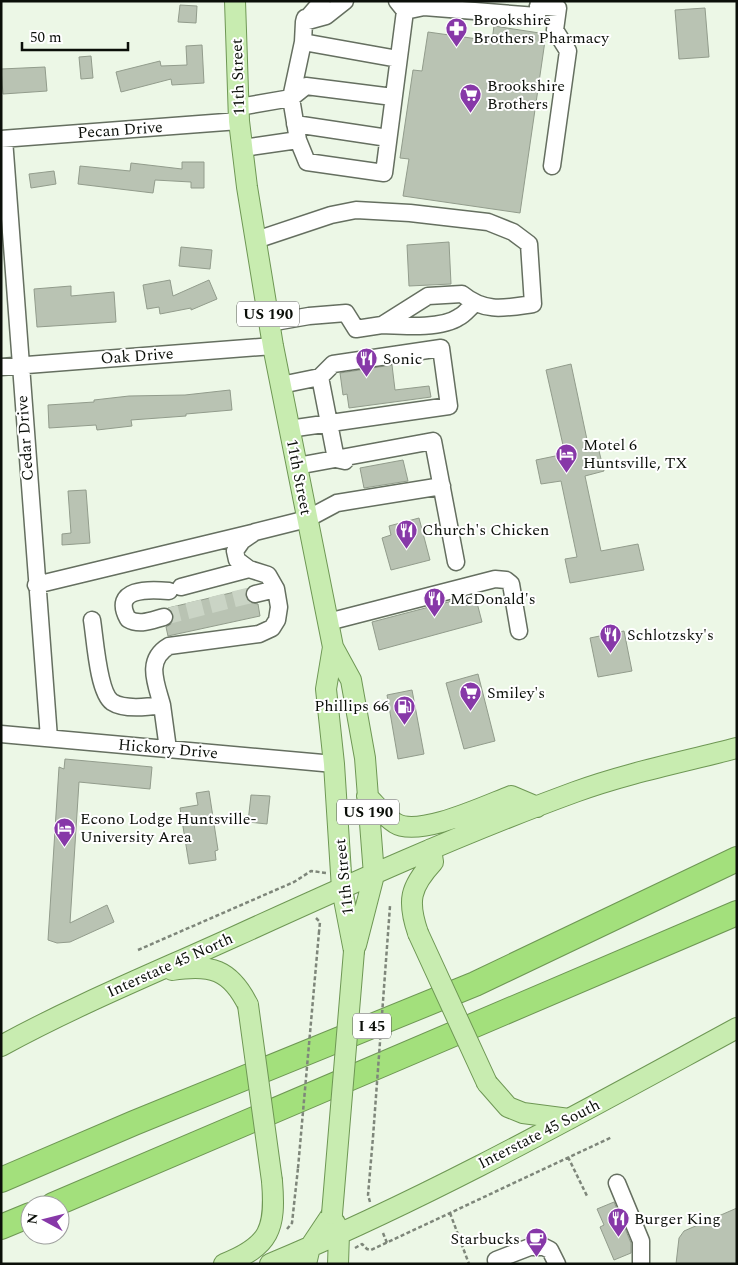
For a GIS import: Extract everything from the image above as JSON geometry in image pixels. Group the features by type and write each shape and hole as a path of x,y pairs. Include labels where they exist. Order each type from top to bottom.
{"highway":[{"name":"I 45","path":"1,1180 134,1123 475,984 737,858"},
{"name":"I 45","path":"70,1198 737,913"},
{"path":"1,1173 134,1123"},
{"path":"1,1227 20,1219"}],"main road":[{"name":"11th Street","path":"235,1 242,148 269,323 333,646 350,680 365,758 374,875 354,951 332,1214 339,1234 339,1259"},
{"name":"11th Street","path":"333,646 326,689 334,764 342,864 342,889 354,951"},
{"path":"333,646 344,714 348,719 358,720"},
{"path":"342,889 431,849 585,789 737,748"},
{"path":"367,796 395,823 403,826 426,826 471,812 511,796 537,807"},
{"path":"431,849 433,862 418,878 412,895 411,912 418,933 487,1083 508,1107 523,1113 568,1119"},
{"name":"Interstate 45 North","path":"1,1046 51,1019 342,889"},
{"path":"157,972 190,967 208,969 226,975 238,986 248,1005 274,1204 272,1219 266,1236 255,1250 224,1264"},
{"name":"Interstate 45 South","path":"339,1234 376,1218 568,1119 737,1028"},
{"path":"308,1255 332,1214"},
{"path":"270,1264 308,1255 339,1234"}],"street":[{"path":"306,1 303,42 291,98 296,132 307,162 384,173 398,59 401,6 537,16 538,4 558,8 555,30 568,51 552,166"},
{"path":"304,22 322,1"},
{"path":"304,22 326,16 345,1"},
{"path":"303,42 398,59"},
{"name":"Pecan Drive","path":"3,139 239,114 291,98 306,86 393,97"},
{"path":"242,148 296,132 388,138"},
{"name":"Cedar Drive","path":"3,139 49,738"},
{"path":"256,240 331,215 356,210 410,213 488,222 513,232 529,244 533,304 498,308 474,304 462,294 428,296 382,325"},
{"path":"269,323 309,316 346,313 356,329 382,325 417,326 458,318 474,304"},
{"name":"Oak Drive","path":"1,367 273,346"},
{"path":"281,385 320,377 333,364 440,348 449,406 289,429"},
{"path":"320,377 336,459"},
{"path":"297,466 428,442 442,486 456,562"},
{"path":"36,584 307,519 338,503 442,486"},
{"path":"168,749 154,662 159,652 169,646 259,634 272,628 277,620 279,607 276,589 268,575 249,569 238,560 236,551 242,541 255,532"},
{"path":"164,617 134,622 128,619 124,605 125,599 131,594 152,589 175,589 249,569"},
{"path":"328,622 495,579 506,580 511,584 520,631"},
{"path":"256,594 276,589"},
{"path":"92,620 104,692 112,702 140,708 162,705"},
{"name":"Hickory Drive","path":"1,734 334,764"},
{"path":"617,1183 641,1241 641,1264"},
{"path":"496,1260 537,1246 550,1250 557,1264"}],"path":[{"path":"138,950 294,882 303,874 311,871 326,872 342,864"},
{"path":"387,1243 368,1195 374,1137 390,906"},
{"path":"298,1168 319,932"},
{"path":"339,1259 362,1244 367,1249 372,1250 612,1137"},
{"path":"568,1157 586,1196"},
{"path":"450,1213 469,1264"}],"building":[{"path":"180,5 197,6 196,23 178,22"},
{"path":"705,8 709,57 679,59 675,10"},
{"name":"Brookshire Brothers","path":"494,26 546,34 520,213 403,196 409,159 400,158 413,70 422,71 428,32 492,41"},
{"path":"202,45 204,83 172,85 171,79 121,92 116,72 160,61 161,66 187,65 186,46"},
{"path":"91,56 93,78 81,79 79,57"},
{"path":"45,67 47,91 3,94 1,69"},
{"path":"182,162 204,162 204,188 191,188 191,182 155,180 153,193 78,184 80,166 130,171 131,163 182,169"},
{"path":"54,171 56,184 31,188 29,174"},
{"path":"449,242 451,284 409,286 407,245"},
{"path":"181,247 212,250 210,269 179,266"},
{"path":"170,280 173,296 209,280 217,299 191,310 191,308 160,314 159,307 147,309 143,285"},
{"path":"71,286 71,296 114,292 116,322 37,327 34,289"},
{"name":"Motel 6 Huntsville, TX","path":"571,364 589,449 598,447 604,471 585,476 601,551 638,544 644,570 570,583 565,559 577,557 561,481 541,484 536,460 565,454 546,370"},
{"path":"392,365 395,390 429,386 431,397 349,408 347,394 343,395 340,373"},
{"path":"230,390 232,410 131,420 132,426 97,430 96,425 49,428 48,405 94,402 94,400 129,396 185,395"},
{"path":"403,460 408,481 364,488 360,468"},
{"path":"86,490 90,543 62,545 62,534 71,533 68,491"},
{"name":"Church's Chicken","path":"419,518 430,560 391,570 382,538 391,535 389,526"},
{"path":"247,589 245,597 252,603 258,604 260,616 168,636 166,627 171,624 174,615 168,608"},
{"name":"McDonald's","path":"475,595 482,622 379,650 372,622"},
{"name":"Schlotzsky's","path":"624,631 632,671 598,677 590,638"},
{"name":"Smiley's","path":"478,674 495,741 464,749 446,683"},
{"name":"Phillips 66","path":"412,690 424,754 398,759 387,695"},
{"name":"Econo Lodge Huntsville- University Area","path":"65,759 152,767 150,789 79,782 70,923 107,905 114,922 70,942 57,943 48,940 59,767 64,769"},
{"path":"209,791 218,850 215,851 216,860 189,864 180,808 198,805 196,793"},
{"path":"251,795 270,796 267,824 248,822"},
{"name":"Burger King","path":"614,1202 631,1243 631,1253 614,1260 600,1227 604,1225 597,1209"},
{"path":"737,1208 737,1264 676,1264 679,1238 684,1231"}],"tunnel":[{"path":"164,617 255,594"}],"place":[{"name":"Brookshire Brothers Pharmacy","path":"457,48"},
{"name":"Brookshire Brothers","path":"471,114"},
{"name":"Sonic","path":"367,378"},
{"name":"Motel 6 Huntsville, TX","path":"567,473"},
{"name":"Church's Chicken","path":"406,549"},
{"name":"McDonald's","path":"434,618"},
{"name":"Schlotzsky's","path":"611,654"},
{"name":"Smiley's","path":"471,712"},
{"name":"Phillips 66","path":"405,725"},
{"name":"Econo Lodge Huntsville- University Area","path":"64,847"},
{"name":"Burger King","path":"618,1238"},
{"name":"Starbucks","path":"536,1258"}]}
